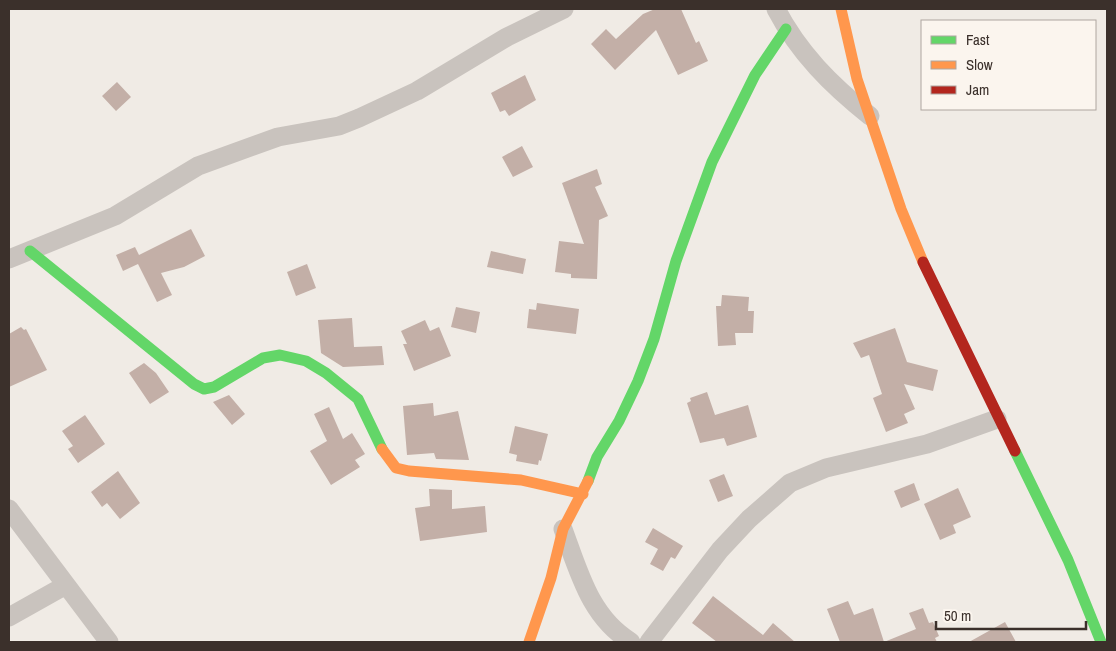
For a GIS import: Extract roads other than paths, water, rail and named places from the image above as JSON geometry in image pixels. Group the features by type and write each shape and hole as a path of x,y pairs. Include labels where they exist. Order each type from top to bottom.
{"street":[{"path":"9,260 115,216 198,166 278,137 339,126 359,118 417,91 507,37 564,9"},
{"path":"776,9 786,29 819,72 870,116"},
{"path":"842,9 855,71 901,208 927,272 997,420 1068,560 1102,642"},
{"path":"529,642 551,578 563,529 583,494 597,457 619,421 638,381 656,332 676,261 712,162 755,75 786,29"},
{"path":"30,251 204,389 214,387 263,358 280,355 294,356 326,373 358,399 386,457 396,468 461,476 500,478 555,486 583,494"},
{"path":"649,642 720,550 749,519 790,483 826,468 928,444 997,420"},
{"path":"9,509 109,642"},
{"path":"563,529 585,587 603,620 615,632 631,642"},
{"path":"9,617 66,585"}]}
